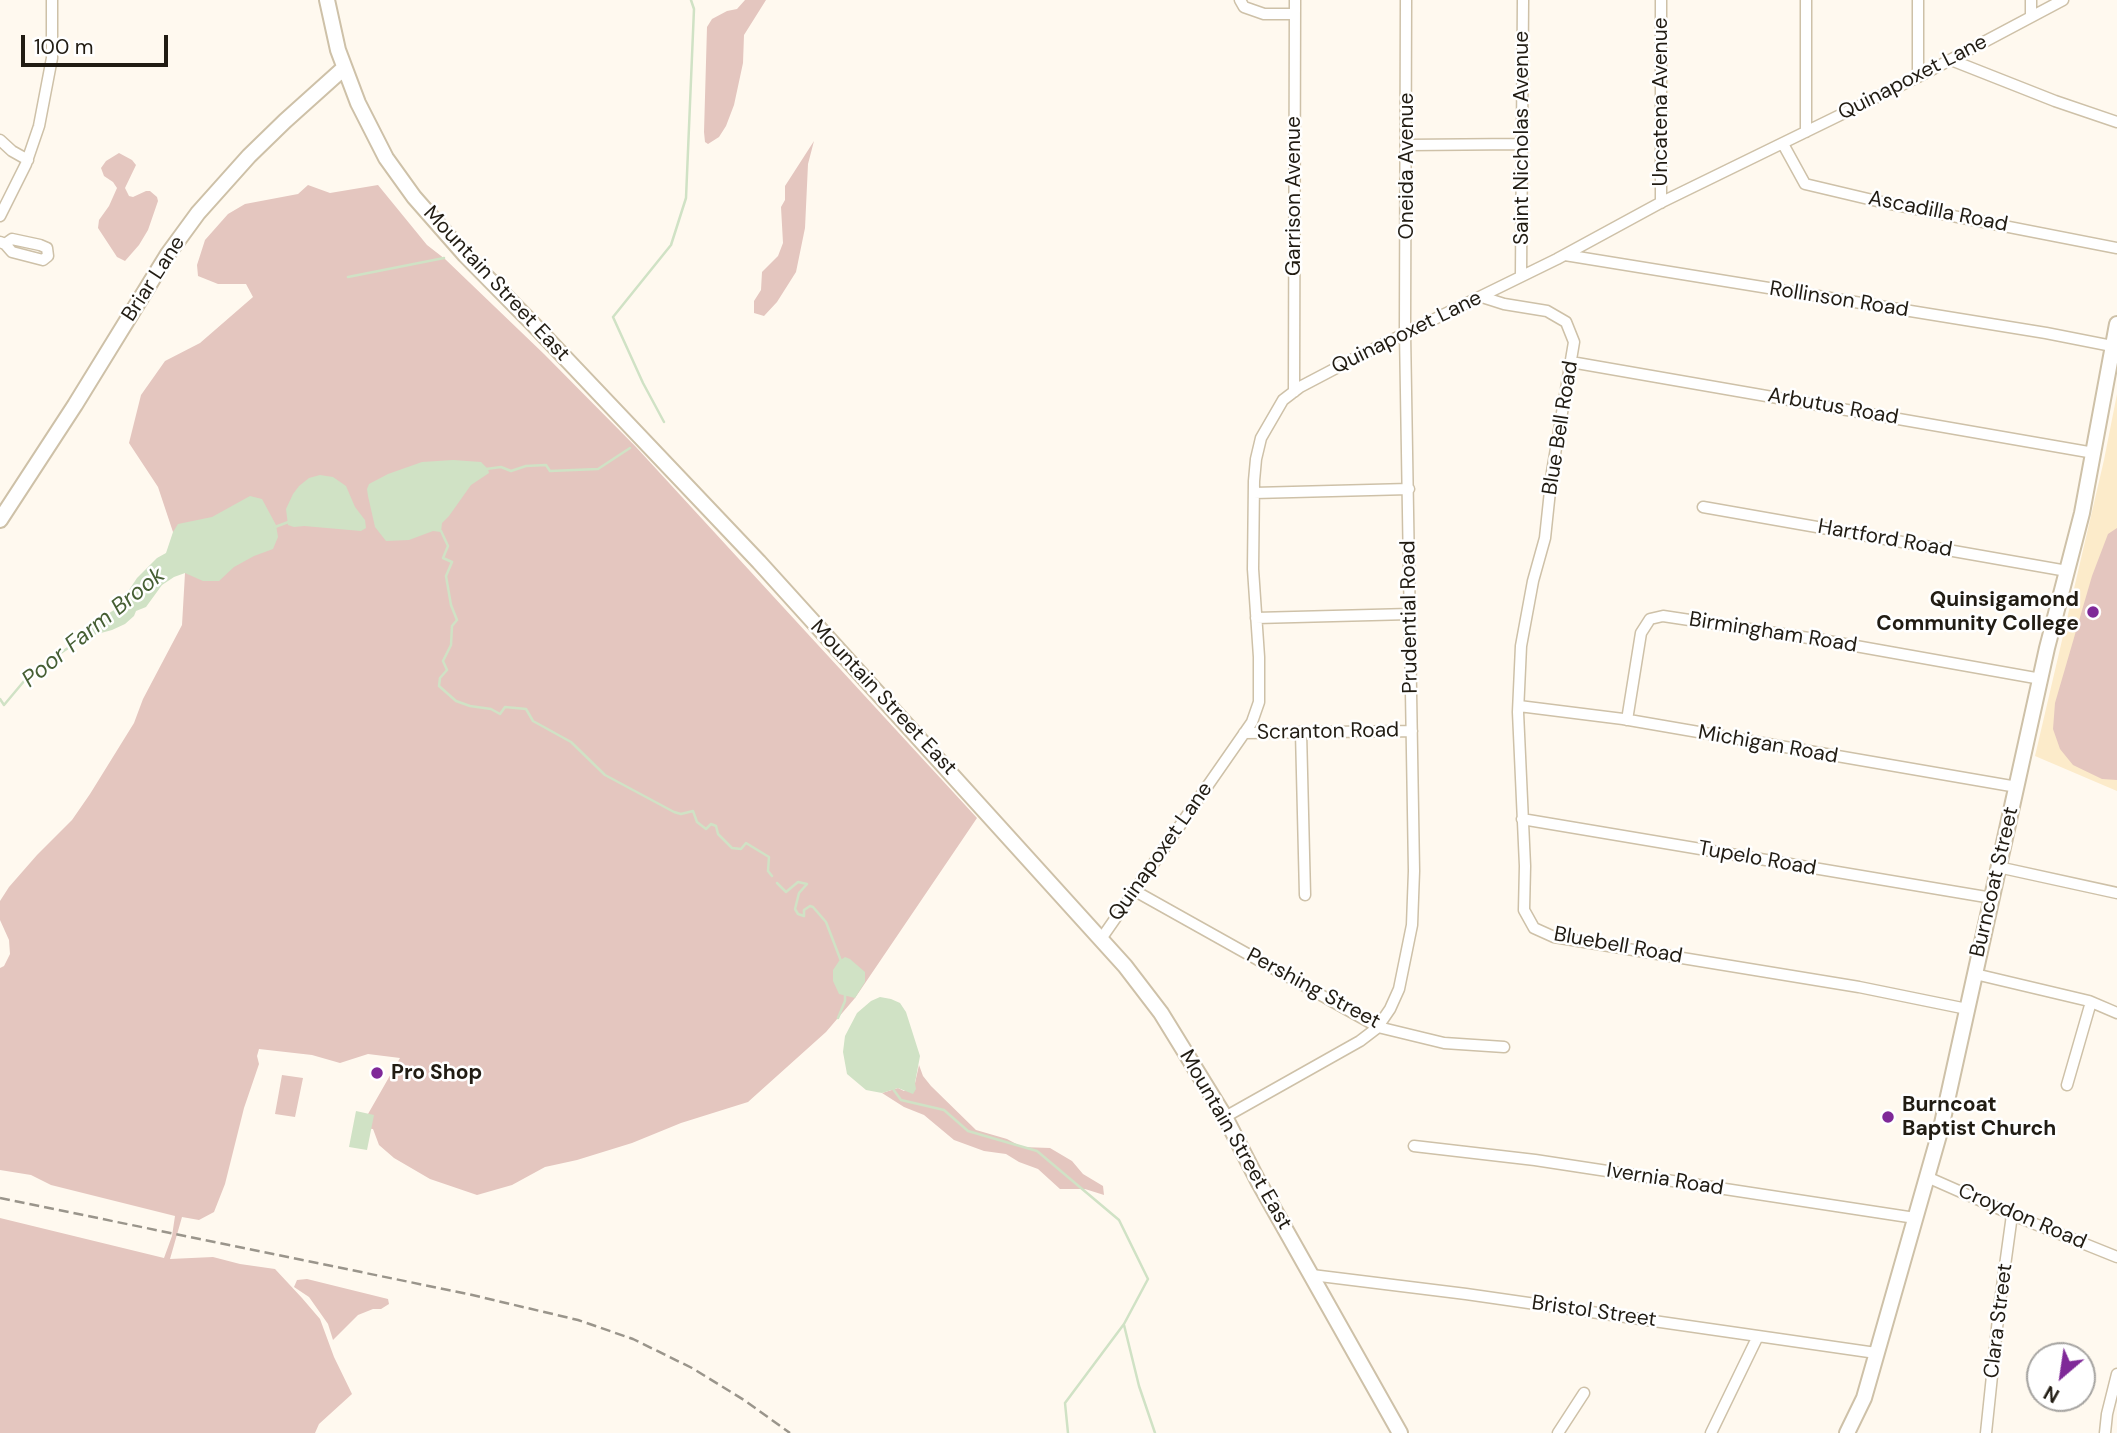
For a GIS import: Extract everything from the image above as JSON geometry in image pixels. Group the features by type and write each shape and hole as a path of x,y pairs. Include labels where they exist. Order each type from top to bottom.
{"main road":[{"name":"Mountain Street East","path":"327,0 344,68 358,103 386,158 402,182 435,222 759,562 1101,939 1161,1013 1225,1117 1400,1433"},
{"name":"Briar Lane","path":"0,520 168,254 198,212 254,151 344,68"},
{"name":"Burncoat Street","path":"1847,1433 1864,1398 1941,1128 2041,679 2082,513 2117,324"}],"street":[{"path":"0,216 28,160 43,111 52,58 52,0"},
{"path":"1240,0 1244,7 1264,14 1295,15"},
{"name":"Garrison Avenue","path":"1294,392 1295,0"},
{"name":"Oneida Avenue","path":"1405,332 1408,145 1406,0"},
{"name":"Saint Nicholas Avenue","path":"1521,275 1523,0"},
{"name":"Uncatena Avenue","path":"1661,0 1661,203"},
{"path":"1806,0 1806,132"},
{"path":"1918,0 1918,77"},
{"path":"2031,0 2031,17"},
{"name":"Quinapoxet Lane","path":"1101,939 1252,722 1259,702 1253,569 1256,460 1261,438 1283,400 1300,387 1405,332 1482,297 1661,203 1918,77 2063,0"},
{"path":"1951,60 2117,122"},
{"path":"0,140 28,160"},
{"path":"1408,145 1521,144"},
{"name":"Ascadilla Road","path":"1783,144 1805,184 1881,202 2117,248"},
{"name":"Rollinson Road","path":"1565,255 2112,346"},
{"name":"Blue Bell Road","path":"1482,297 1504,304 1548,311 1566,322 1574,342 1552,472 1545,538 1525,621"},
{"name":"Prudential Road","path":"1378,1027 1399,989 1414,901 1405,332"},
{"name":"Arbutus Road","path":"1571,362 2094,453"},
{"path":"1254,493 1409,489"},
{"name":"Hartford Road","path":"1703,507 2067,571"},
{"path":"1256,618 1410,614"},
{"name":"Birmingham Road","path":"1627,720 1641,633 1650,619 1663,616 1822,640 2041,679"},
{"name":"Bluebell Road","path":"1525,621 1521,646 1519,706 1524,910 1534,928 1554,937 1858,987 1967,1009"},
{"name":"Michigan Road","path":"1519,706 1627,720 2017,787"},
{"name":"Scranton Road","path":"1244,733 1412,731"},
{"path":"1301,732 1305,895"},
{"name":"Tupelo Road","path":"1522,819 1992,898"},
{"path":"1998,867 2117,892"},
{"name":"Pershing Street","path":"1135,891 1378,1027 1444,1043 1504,1047"},
{"path":"1975,974 2091,1002 2117,1013"},
{"path":"2067,1085 2091,1002"},
{"path":"1225,1117 1360,1041 1378,1027"},
{"name":"Ivernia Road","path":"1414,1146 1535,1160 1915,1218"},
{"name":"Croydon Road","path":"1927,1177 2117,1257"},
{"name":"Clara Street","path":"1986,1430 1998,1309 2012,1214"},
{"name":"Bristol Street","path":"1312,1275 1444,1291 1876,1353"},
{"path":"1711,1433 1758,1336"},
{"path":"2105,1433 2112,1416 2117,1374"},
{"path":"1558,1433 1584,1393"}],"shaded area":[{"path":"745,0 766,0 744,35 743,63 734,105 726,126 719,137 708,144 705,142 704,132 707,27 712,19 737,9"},
{"path":"814,141 808,164 805,228 796,272 777,302 764,316 754,313 754,301 761,290 762,272 778,256 783,243 781,207 785,200 785,186"},
{"path":"119,153 136,165 125,188 129,196 150,191 158,201 148,230 125,261 117,257 98,228 99,220 117,188 104,176 101,168 106,161"},
{"path":"308,185 330,193 378,185 427,245 544,354 636,447 977,818 855,998 826,1032 748,1102 681,1123 632,1143 545,1167 512,1185 477,1195 430,1179 394,1158 379,1145 373,1129 360,1128 400,1058 368,1054 340,1063 312,1055 259,1049 259,1064 244,1108 225,1184 214,1212 199,1220 182,1217 170,1259 213,1257 275,1269 320,1319 352,1394 319,1424 315,1433 0,1433 0,1218 164,1258 172,1236 175,1216 51,1185 31,1175 0,1170 0,968 10,954 9,940 0,920 0,901 37,855 72,820 90,794 134,723 143,699 182,625 185,573 158,487 129,443 141,395 165,361 200,343 253,297 246,284 218,284 198,276 197,265 205,240 228,214 245,204 298,194"},
{"name":"Quinsigamond Community College","path":"2117,394 2117,791 2035,756"},
{"name":"Quinsigamond Community College","path":"2117,528 2117,780 2102,779 2073,765 2060,749 2053,729 2055,703 2092,576 2108,534"},
{"path":"919,1065 931,1086 976,1130 1007,1139 1022,1147 1050,1148 1072,1161 1083,1174 1103,1186 1104,1195 1085,1189 1060,1189 1038,1169 1006,1154 984,1151 954,1140 924,1115 904,1107 882,1093 898,1088 904,1091 915,1083"},
{"path":"282,1075 303,1078 295,1117 275,1114"},
{"path":"307,1279 388,1299 389,1304 358,1315 333,1340 328,1324 309,1297 294,1287 297,1280"}],"water":[{"path":"422,462 481,462 489,473 471,485 442,523 441,532 433,531 409,540 386,541 375,527 367,489 369,484"},
{"path":"320,475 333,477 346,486 355,507 365,520 366,528 361,531 288,525 286,509 293,494 309,478"},
{"path":"250,496 262,499 276,525 278,537 273,549 234,567 219,581 203,581 185,573 174,577 162,585 146,607 136,611 125,624 86,637 89,626 117,608 137,578 166,553 178,524 212,517"},
{"path":"845,957 865,972 865,982 855,998 839,994 833,981 833,970"},
{"path":"880,997 900,1003 906,1012 920,1056 913,1094 898,1088 882,1093 866,1090 847,1074 843,1052 845,1036 857,1013"},
{"path":"356,1111 374,1115 367,1150 349,1147"}],"waterway":[{"name":"Poor Farm Brook","path":"664,422 613,317 671,245 686,198 694,9 691,0"},
{"path":"348,277 444,258"},
{"name":"Poor Farm Brook","path":"486,469 501,467 511,471 526,466 546,465 550,471 598,469 630,448"},
{"name":"Poor Farm Brook","path":"275,527 291,521"},
{"path":"441,531 448,546 443,558 452,562 446,576 451,605 457,620 452,626 451,645 443,661 447,670 440,678 439,686 456,701 491,709 500,714 505,707 526,709 533,721 571,742 605,775 674,812 681,814 693,811 697,822 706,829 711,824 716,826 718,834 732,848 741,849 746,843 769,857 768,871 772,876"},
{"name":"Poor Farm Brook","path":"0,699 4,705 30,674 87,635"},
{"path":"777,883 786,892 798,882 807,884 799,893 795,909 798,914 804,916 804,910 813,907 826,922 841,961"},
{"path":"838,1018 845,995"},
{"path":"893,1089 901,1100 944,1110 968,1131 1037,1151 1119,1220 1148,1279 1124,1324 1065,1403 1068,1433"},
{"path":"1124,1325 1139,1386 1155,1433"}],"railway":[{"path":"0,1198 468,1294 578,1320 633,1339 692,1368 790,1433"}],"place":[{"name":"Quinsigamond Community College","path":"2093,612"},
{"name":"Pro Shop","path":"377,1073"},
{"name":"Burncoat Baptist Church","path":"1888,1117"}]}
